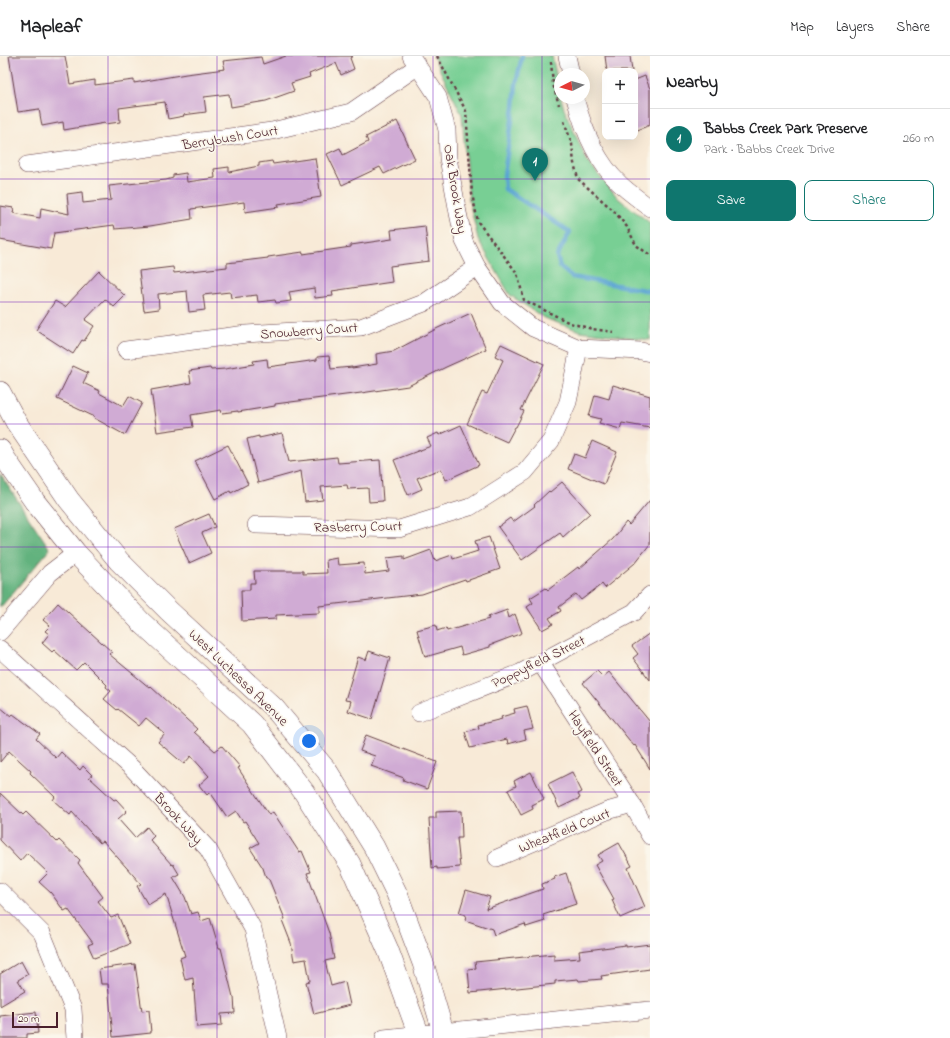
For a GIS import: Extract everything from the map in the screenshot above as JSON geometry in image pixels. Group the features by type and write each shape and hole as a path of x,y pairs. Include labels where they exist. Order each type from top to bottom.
{"street":[{"path":"567,56 570,68"},
{"name":"Berrybush Court","path":"27,165 272,132 351,112 414,61"},
{"name":"Oak Brook Way","path":"414,61 438,98 447,130 448,158 464,241 477,267 502,303 533,328 579,348 641,351 650,353"},
{"path":"577,104 581,120 602,162 618,182 650,208"},
{"name":"Snowberry Court","path":"126,350 246,334 361,327 424,303 477,267"},
{"name":"Rasberry Court","path":"256,526 399,528 470,507 525,472 552,441 568,402 579,348"},
{"name":"West Luchessa Avenue","path":"0,392 16,422 69,500 120,561 169,611 274,708 327,771 374,847 397,894 423,963 444,1035"},
{"name":"West Luchessa Avenue","path":"0,450 35,502 76,553 141,622 252,724 304,792 350,864 388,950 419,1036"},
{"path":"0,632 50,572 76,553"},
{"name":"Poppyfield Street","path":"419,713 520,673 634,612 650,595"},
{"name":"Brook Way","path":"0,649 132,768 208,849 253,929 278,1038"},
{"name":"Hayfield Street","path":"540,662 632,804 650,836"},
{"name":"Wheatfield Court","path":"497,858 607,811 632,804"},
{"path":"0,891 42,933 73,1009 75,1038"},
{"path":"384,1038 444,1035 650,1010"}],"path":[{"path":"437,56 466,110 472,194 478,222 516,273 524,300 570,323 592,329 621,333"}],"green space":[{"path":"433,56 552,56 555,68 554,104 563,104 588,163 619,199 650,223 650,340 580,331 544,318 510,295 478,239 469,200 462,115"},
{"path":"0,474 50,549 0,608"}],"building":[{"path":"9,56 65,56 70,84 95,80 95,85 134,80 134,83 225,69 223,61 261,57 263,64 286,56 353,56 350,58 354,69 341,75 336,63 309,74 310,77 291,83 294,91 266,101 231,107 229,94 204,97 206,112 183,115 184,116 168,119 165,102 119,108 120,122 64,130 63,122 42,126 39,109 18,112"},
{"path":"605,56 630,56 632,68 607,68"},
{"path":"645,76 650,89 650,125 638,130 638,104 638,79"},
{"path":"397,121 415,159 384,174 380,167 342,185 327,154 340,148 343,155 368,142 366,137"},
{"path":"315,158 321,197 278,204 279,207 245,212 244,202 191,209 192,219 150,226 115,229 114,225 54,233 51,249 0,240 0,206 14,208 13,213 40,218 41,208 69,214 67,194 82,192 83,203 111,200 109,186 166,180 173,178 173,175 186,173 187,182 215,178 214,169 229,167 229,172 259,166 259,163 272,161 273,164"},
{"path":"425,226 429,261 390,266 392,282 332,291 333,296 315,298 314,288 289,292 291,301 276,303 275,300 258,302 257,295 231,298 230,292 203,295 205,310 189,312 187,291 158,294 159,309 144,311 139,271 173,267 174,273 227,267 227,263 303,252 303,254 392,239 391,230"},
{"path":"99,271 125,296 114,307 105,299 85,320 94,326 73,354 36,330 55,301 65,307"},
{"path":"471,313 486,349 408,386 275,404 275,406 238,412 222,413 221,410 191,415 193,427 157,432 151,390 191,383 189,371 210,368 211,370 225,369 254,364 253,361 267,359 268,367 317,360 317,357 329,356 331,369 352,368 377,364 376,354 394,351"},
{"path":"501,344 544,364 521,410 524,411 507,442 467,424 482,392 487,394 503,360 495,356"},
{"path":"73,366 88,373 83,383 100,391 99,393 123,406 129,396 142,403 125,435 94,418 95,417 57,399"},
{"path":"613,385 650,396 650,428 622,423 620,429 599,423 601,419 589,416 595,395 609,399"},
{"path":"461,425 479,465 446,480 441,469 417,478 422,489 408,495 394,460 431,446 427,438 438,433 439,435"},
{"path":"282,433 289,462 337,457 338,463 380,460 383,501 369,502 368,488 348,489 347,485 321,487 323,500 305,502 301,471 258,483 247,439"},
{"path":"592,441 617,452 604,484 568,469 574,454 585,458"},
{"path":"228,445 248,484 215,499 195,461"},
{"path":"562,482 590,513 563,537 560,533 522,560 498,527 510,518 513,522 535,506 534,505 549,491 550,492"},
{"path":"650,500 650,544 635,563 605,588 602,584 581,600 576,594 559,607 561,611 549,618 553,624 542,630 527,607 533,603 530,598 546,588 548,590 578,567 579,569 613,539 626,522 629,525"},
{"path":"209,514 215,527 202,533 211,553 189,563 174,529"},
{"path":"489,537 500,569 466,581 465,579 422,594 319,606 319,613 276,615 276,619 242,621 241,590 250,590 250,583 255,583 254,571 303,571 303,574 327,573 326,560 337,558 338,565 364,563 365,574 389,571 387,558 404,556 404,560 431,550 435,561 452,555 453,559 478,551 475,541"},
{"path":"58,603 112,652 109,654 150,688 151,687 197,729 194,732 215,751 222,746 240,767 238,768 269,815 273,812 299,852 302,851 311,872 307,873 329,933 334,959 325,961 331,986 345,982 350,1005 314,1014 306,982 310,981 306,959 294,961 291,943 282,920 285,919 268,877 266,877 263,868 250,848 259,843 245,821 243,822 236,811 227,817 210,792 207,795 199,785 209,776 191,756 184,764 158,742 165,734 146,718 139,726 104,699 111,691 84,662 76,670 54,650 52,652 42,643 49,634 45,631 50,626 43,620"},
{"path":"507,610 509,618 515,614 522,633 490,645 490,647 462,655 460,647 425,657 417,630 436,625 437,631 446,628 447,631 489,619 488,617"},
{"path":"650,633 650,680 633,658 638,654 632,646"},
{"path":"369,651 390,658 372,719 348,711 351,701 345,700 358,657 366,660"},
{"path":"597,671 603,677 609,672 650,722 650,769 635,745 634,746 583,683"},
{"path":"527,706 533,729 524,731 526,739 508,744 507,739 470,748 465,732 479,728 478,725 502,719 501,717 515,713 514,709"},
{"path":"0,707 11,716 13,714 40,734 36,739 56,758 61,752 80,770 83,766 92,775 89,777 114,800 116,799 127,811 118,819 135,838 147,827 154,836 150,840 172,865 173,864 179,874 173,877 185,897 191,914 198,912 201,921 210,918 219,948 221,948 234,997 235,1013 221,1014 222,1025 197,1027 193,978 185,980 180,958 185,956 166,894 148,905 137,886 141,884 103,841 100,843 72,812 70,815 53,800 55,797 30,773 31,771 9,751 0,762"},
{"path":"366,735 437,762 427,789 403,780 404,778 371,766 375,756 360,751"},
{"path":"531,772 544,799 532,805 533,809 521,815 508,790 516,786 514,781"},
{"path":"572,772 582,792 578,794 580,798 559,808 548,784"},
{"path":"0,793 23,815 26,812 57,842 59,840 80,860 78,863 103,897 98,901 111,918 118,915 130,944 94,958 88,945 93,943 68,909 64,911 51,893 39,882 48,873 27,853 20,861 0,840"},
{"path":"461,811 462,838 457,838 460,867 432,868 429,818 436,818 436,812"},
{"path":"619,843 632,866 628,868 645,907 620,918 612,900 614,899 595,865 602,861 598,855"},
{"path":"566,873 576,904 543,915 545,921 526,927 525,924 494,935 492,929 465,920 466,915 459,913 466,890 490,897 486,909 543,889 542,884 555,879 554,877"},
{"path":"650,944 650,969 601,976 602,979 555,981 555,984 470,993 468,969 476,968 475,962 554,954 554,960 580,958 579,951 626,945 626,947"},
{"path":"21,961 28,974 18,980 25,991 0,1006 0,974"},
{"path":"135,964 142,1011 149,1010 151,1033 113,1037 108,984 101,984 99,969"},
{"path":"36,1012 38,1033 27,1034 27,1038 0,1038 0,1016"}],"waterway":[{"path":"522,56 516,84 504,175 505,189 570,232 557,256 560,267 572,277 650,291"}],"place":[{"name":"Babbs Creek Park Preserve","path":"535,181"}]}
